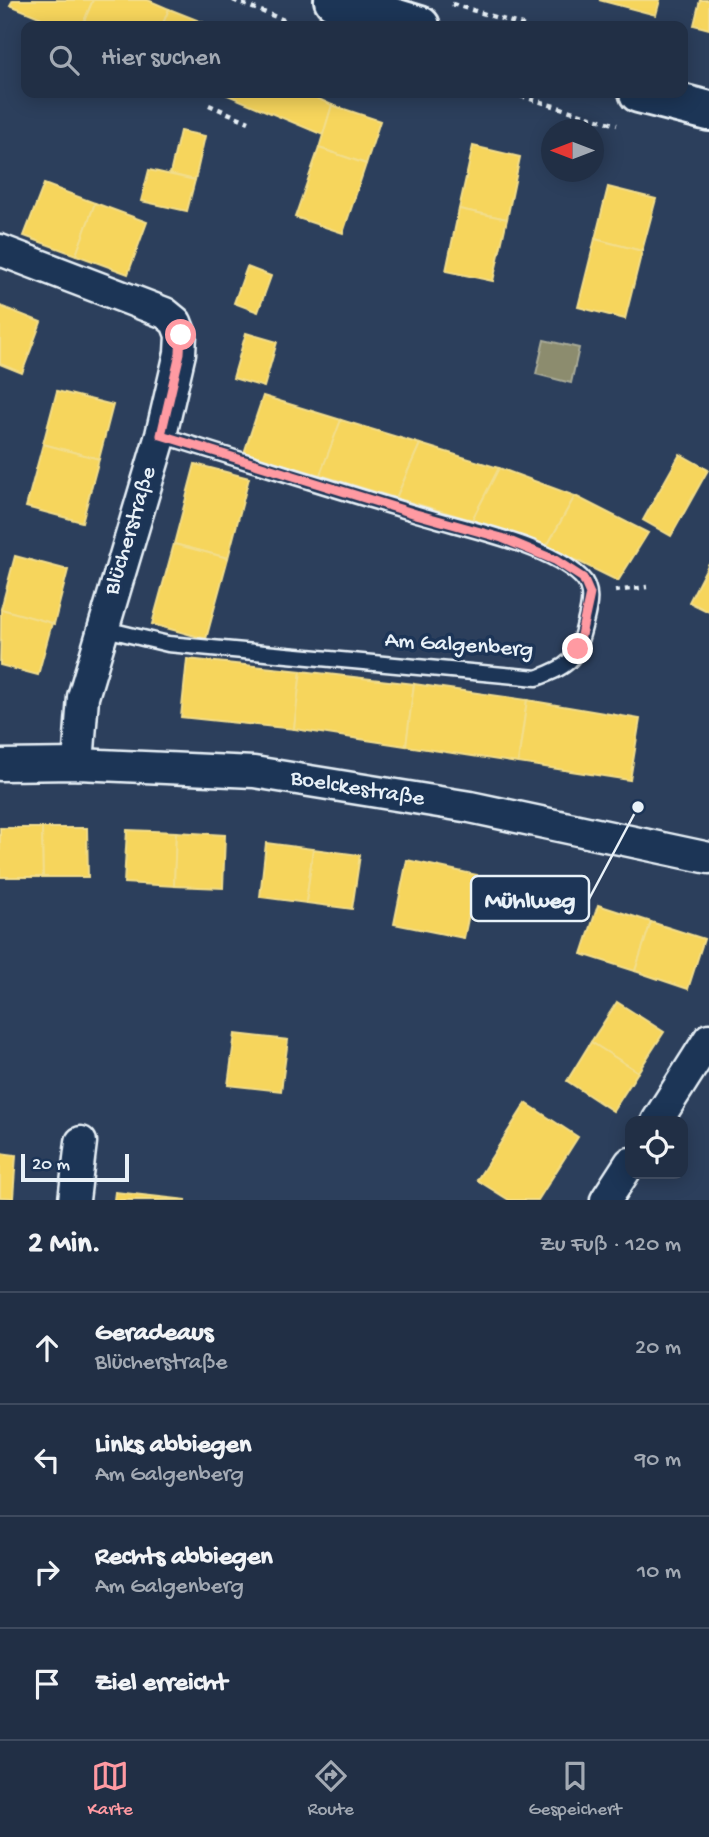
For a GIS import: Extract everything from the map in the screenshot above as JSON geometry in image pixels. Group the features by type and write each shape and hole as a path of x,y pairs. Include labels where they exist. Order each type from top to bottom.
{"street":[{"path":"334,0 435,15"},
{"path":"658,98 709,111"},
{"name":"Blücherstraße","path":"0,250 165,313 176,322 181,335 180,353 161,435 101,628 83,697 78,764"},
{"name":"Boelckestraße","path":"0,765 78,764 254,772 470,807 709,858"},
{"path":"660,1116 709,1039"},
{"path":"74,1200 81,1142"},
{"path":"606,1200 625,1171"}],"lane":[{"path":"161,435 502,538 555,560 583,578 590,594"},
{"name":"Am Galgenberg","path":"101,628 168,645 537,677 565,666 578,649 590,594"}],"path":[{"path":"233,0 286,21"},
{"path":"435,15 484,21"},
{"path":"528,98 618,125"},
{"path":"209,106 249,122"},
{"path":"590,594 647,587"}],"building: Wohnen":[{"path":"13,0 93,0 84,21 49,21 10,5"},
{"path":"93,0 148,0 169,9 164,21 84,21"},
{"path":"599,0 660,0 656,15"},
{"path":"700,0 709,0 709,29 694,25"},
{"path":"169,9 199,21 164,21"},
{"path":"235,98 317,98 332,105 323,135"},
{"path":"332,105 380,121 366,164 319,148"},
{"path":"180,131 205,136 195,180 170,174"},
{"path":"473,146 520,157 507,219 459,209"},
{"path":"319,148 366,164 343,233 295,217"},
{"path":"149,170 195,180 187,211 141,201"},
{"path":"44,184 95,203 76,255 24,236"},
{"path":"608,187 656,199 642,251 595,239"},
{"path":"95,203 147,222 128,274 76,255"},
{"path":"459,209 507,219 493,281 446,271"},
{"path":"595,239 642,251 625,319 578,307"},
{"path":"247,267 271,276 258,312 234,303"},
{"path":"0,306 41,322 22,373 0,364"},
{"path":"246,333 277,342 264,387 233,378"},
{"path":"57,391 113,405 99,459 43,444"},
{"path":"263,396 341,420 320,475 244,453"},
{"path":"341,420 420,444 396,498 320,475"},
{"path":"43,444 99,459 82,522 26,507"},
{"path":"420,444 499,468 472,520 396,498"},
{"path":"680,454 708,470 671,536 643,520"},
{"path":"195,464 249,478 228,558 174,544"},
{"path":"499,468 575,496 547,546 472,520"},
{"path":"575,496 648,533 618,581 547,546"},
{"path":"174,544 228,558 206,639 152,624"},
{"path":"15,556 68,570 54,624 1,609"},
{"path":"709,563 709,612 689,602"},
{"path":"1,609 52,623 38,675 0,665"},
{"path":"187,659 301,671 294,729 181,717"},
{"path":"301,671 414,684 406,746 294,729"},
{"path":"414,684 527,700 518,763 406,746"},
{"path":"527,700 640,719 630,780 518,763"},
{"path":"0,828 42,828 43,877 0,877"},
{"path":"42,828 87,828 88,877 43,877"},
{"path":"127,830 176,832 174,886 124,883"},
{"path":"176,832 225,835 223,888 174,886"},
{"path":"266,843 313,849 306,903 260,897"},
{"path":"313,849 360,855 352,909 306,903"},
{"path":"407,860 477,875 464,938 394,924"},
{"path":"598,905 651,922 635,971 582,954"},
{"path":"651,922 704,939 688,989 635,971"},
{"path":"617,1002 664,1032 638,1072 591,1042"},
{"path":"235,1034 288,1040 281,1091 228,1085"},
{"path":"591,1042 638,1072 613,1111 567,1081"},
{"path":"526,1103 578,1137 538,1200 509,1200 477,1180"},
{"path":"0,1153 16,1155 13,1198 0,1197"},
{"path":"115,1192 187,1200 114,1200"}],"building: Industrie":[{"path":"544,340 579,348 571,383 536,374"}],"place":[{"name":"Mühlweg","path":"638,807"}],"route":[{"path":"181,335 180,353 161,435 502,538 555,560 583,578 590,594 578,649"}]}
